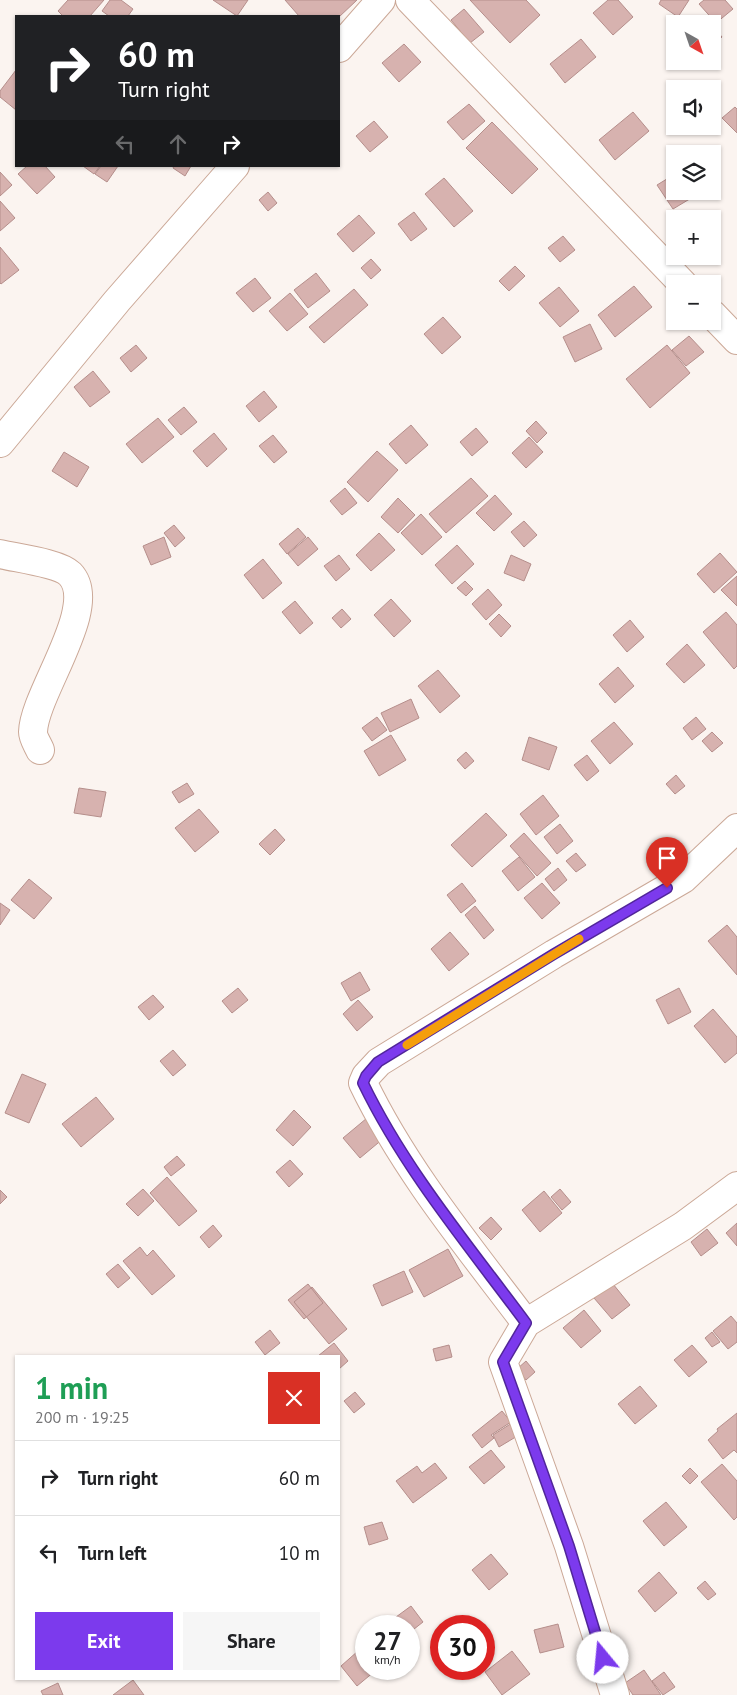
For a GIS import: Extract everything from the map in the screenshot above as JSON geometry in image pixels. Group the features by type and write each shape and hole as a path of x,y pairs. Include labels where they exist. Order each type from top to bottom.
{"street":[{"path":"340,47 381,0"},
{"path":"410,0 674,275"},
{"path":"0,443 116,301 234,167"},
{"path":"721,323 737,340"},
{"path":"0,554 58,567 70,574 80,595 67,645 52,676 36,719 33,734 40,750"},
{"path":"526,1323 437,1204 389,1132 363,1083 366,1076 378,1062 554,954 683,879 737,828"},
{"path":"615,1695 569,1546 503,1362 526,1323 683,1226 737,1186"}],"building":[{"path":"68,0 104,0 91,15 62,15 58,11"},
{"path":"110,0 121,0 133,9 129,15 108,15 102,11"},
{"path":"213,0 248,0 238,15"},
{"path":"285,0 357,0 340,16 298,15"},
{"path":"470,0 526,0 540,15 510,43"},
{"path":"608,0 618,0 633,17 613,35 593,13"},
{"path":"661,0 689,0 679,15 675,15 659,4"},
{"path":"704,0 725,0 733,9 721,19 721,15 709,15 699,4"},
{"path":"464,9 484,32 470,43 451,20"},
{"path":"581,39 596,57 565,83 550,64"},
{"path":"404,44 421,62 399,82 382,63"},
{"path":"15,71 15,109 0,97 0,91"},
{"path":"469,104 485,121 463,140 447,122"},
{"path":"735,107 737,109 737,133 722,118"},
{"path":"633,112 649,131 615,160 599,140"},
{"path":"374,121 388,137 370,152 356,136"},
{"path":"492,122 538,169 512,194 466,148"},
{"path":"26,167 46,167 55,177 37,194 18,174"},
{"path":"84,167 99,167 94,174"},
{"path":"100,167 117,167 107,182 95,174"},
{"path":"174,167 190,167 185,176"},
{"path":"0,172 12,185 0,196"},
{"path":"444,178 473,211 454,227 425,194"},
{"path":"666,180 666,198 657,185"},
{"path":"268,192 277,203 268,211 259,200"},
{"path":"667,200 688,200 673,209"},
{"path":"0,201 15,218 0,231"},
{"path":"414,212 427,229 411,241 398,224"},
{"path":"359,215 375,233 353,252 337,234"},
{"path":"563,236 575,250 560,262 548,248"},
{"path":"0,247 19,270 1,284 0,283"},
{"path":"371,259 381,270 371,279 361,268"},
{"path":"515,266 525,276 509,291 499,281"},
{"path":"316,273 330,291 308,308 294,290"},
{"path":"255,278 271,298 253,312 236,293"},
{"path":"634,286 652,307 615,337 598,315"},
{"path":"559,287 579,311 560,327 539,303"},
{"path":"354,289 368,305 324,343 309,327"},
{"path":"290,293 308,314 287,331 269,311"},
{"path":"443,317 461,337 442,354 424,334"},
{"path":"590,324 602,349 575,362 563,337"},
{"path":"689,336 704,352 686,366 672,350"},
{"path":"136,345 147,358 131,372 120,358"},
{"path":"667,345 690,373 650,408 626,379"},
{"path":"93,371 110,392 90,407 74,387"},
{"path":"264,391 277,407 259,422 246,406"},
{"path":"184,407 197,422 181,435 168,420"},
{"path":"158,418 174,437 142,463 126,444"},
{"path":"536,421 547,433 537,443 526,431"},
{"path":"411,425 428,445 406,464 389,444"},
{"path":"476,428 488,442 472,456 460,442"},
{"path":"214,433 227,449 207,467 193,451"},
{"path":"273,435 287,452 274,463 259,446"},
{"path":"529,437 543,452 526,468 512,453"},
{"path":"377,451 398,470 368,502 347,482"},
{"path":"64,452 89,467 77,487 52,471"},
{"path":"471,478 488,496 446,533 429,514"},
{"path":"345,488 357,503 342,515 330,501"},
{"path":"495,495 512,514 494,531 476,513"},
{"path":"398,498 415,515 398,533 381,517"},
{"path":"421,514 442,537 422,555 401,533"},
{"path":"524,521 537,535 524,547 511,532"},
{"path":"174,525 185,538 175,547 164,533"},
{"path":"298,528 306,537 287,554 279,544"},
{"path":"379,533 395,550 371,571 356,555"},
{"path":"164,537 171,557 151,565 143,546"},
{"path":"308,537 318,549 298,566 288,554"},
{"path":"457,545 474,564 452,584 435,565"},
{"path":"720,553 737,572 714,593 697,574"},
{"path":"339,555 350,569 336,581 324,566"},
{"path":"511,555 531,564 524,581 504,573"},
{"path":"263,559 282,583 263,599 244,575"},
{"path":"737,576 737,606 721,590"},
{"path":"465,581 473,589 466,596 457,588"},
{"path":"488,589 502,605 486,620 472,604"},
{"path":"391,599 411,621 394,637 374,615"},
{"path":"295,601 313,623 300,634 282,612"},
{"path":"342,609 351,619 341,628 332,618"},
{"path":"726,612 737,625 737,666 734,669 703,632"},
{"path":"499,614 511,626 501,637 489,624"},
{"path":"630,620 644,637 627,652 613,635"},
{"path":"687,644 705,665 684,683 666,664"},
{"path":"618,667 634,686 615,703 599,684"},
{"path":"438,670 460,696 440,713 418,686"},
{"path":"411,699 419,718 390,732 381,713"},
{"path":"377,717 387,730 372,741 362,728"},
{"path":"696,717 706,729 692,740 683,728"},
{"path":"614,722 633,744 610,764 591,741"},
{"path":"712,732 723,743 712,752 702,741"},
{"path":"391,735 406,760 379,776 364,751"},
{"path":"529,737 557,747 549,770 522,760"},
{"path":"466,752 474,761 465,769 457,760"},
{"path":"587,755 599,771 587,781 574,765"},
{"path":"676,775 685,786 675,794 666,784"},
{"path":"187,783 194,794 179,803 172,792"},
{"path":"79,788 106,792 101,817 74,813"},
{"path":"543,795 559,816 536,835 520,814"},
{"path":"199,809 219,832 195,852 175,828"},
{"path":"486,813 507,835 472,867 451,845"},
{"path":"560,824 573,841 557,854 544,837"},
{"path":"275,829 285,840 270,855 259,844"},
{"path":"524,833 551,863 537,876 510,846"},
{"path":"576,853 586,865 576,872 566,861"},
{"path":"519,857 535,877 518,891 502,871"},
{"path":"558,868 567,880 554,891 545,879"},
{"path":"29,879 52,898 34,919 11,900"},
{"path":"462,883 476,901 461,913 447,895"},
{"path":"542,883 560,903 542,919 524,898"},
{"path":"0,903 10,910 0,925"},
{"path":"475,906 494,930 484,939 465,915"},
{"path":"727,925 737,937 737,975 708,941"},
{"path":"450,932 469,954 449,971 431,949"},
{"path":"360,972 370,990 351,1001 341,983"},
{"path":"238,988 248,1000 232,1013 222,1001"},
{"path":"679,988 691,1012 668,1024 656,1000"},
{"path":"153,995 164,1007 149,1020 138,1007"},
{"path":"358,1000 373,1017 357,1031 343,1014"},
{"path":"713,1009 737,1037 737,1053 725,1063 694,1026"},
{"path":"173,1050 186,1065 173,1076 160,1061"},
{"path":"22,1074 46,1084 29,1123 5,1113"},
{"path":"96,1097 114,1119 81,1147 62,1124"},
{"path":"294,1110 311,1127 293,1146 276,1130"},
{"path":"367,1118 384,1138 360,1158 343,1138"},
{"path":"177,1156 185,1165 171,1176 164,1167"},
{"path":"290,1160 303,1174 289,1187 276,1172"},
{"path":"167,1177 197,1211 179,1226 150,1193"},
{"path":"143,1189 154,1201 138,1216 126,1204"},
{"path":"560,1189 571,1202 562,1210 551,1197"},
{"path":"0,1190 7,1197 0,1204"},
{"path":"544,1191 562,1213 540,1232 522,1210"},
{"path":"491,1217 502,1229 491,1240 479,1228"},
{"path":"737,1223 737,1246 726,1233"},
{"path":"213,1225 222,1236 209,1248 200,1237"},
{"path":"707,1229 718,1243 701,1256 691,1242"},
{"path":"140,1247 147,1256 153,1250 175,1276 152,1295 123,1261"},
{"path":"448,1249 463,1276 424,1297 409,1270"},
{"path":"118,1264 130,1278 118,1288 106,1274"},
{"path":"404,1271 413,1292 382,1306 373,1285"},
{"path":"308,1284 323,1303 304,1319 288,1300"},
{"path":"613,1284 630,1305 612,1319 594,1298"},
{"path":"312,1287 347,1329 329,1344 294,1302"},
{"path":"584,1310 601,1331 581,1348 563,1328"},
{"path":"731,1316 737,1323 737,1342 728,1349 713,1331"},
{"path":"270,1330 280,1343 265,1355 255,1342"},
{"path":"712,1332 720,1342 712,1347 705,1338"},
{"path":"334,1343 348,1361 340,1368 340,1355 319,1355"},
{"path":"449,1345 452,1357 436,1361 433,1349"},
{"path":"692,1345 707,1362 689,1377 674,1360"},
{"path":"526,1361 535,1372 526,1380 517,1369"},
{"path":"640,1386 657,1406 635,1424 618,1404"},
{"path":"355,1392 365,1404 354,1413 344,1401"},
{"path":"502,1411 511,1422 491,1435 494,1438 482,1448 472,1435"},
{"path":"737,1413 737,1453 734,1450 723,1459 708,1440 718,1431 717,1429"},
{"path":"512,1423 519,1435 499,1447 493,1435"},
{"path":"491,1450 505,1467 484,1484 469,1467"},
{"path":"435,1463 447,1478 413,1503 396,1481 417,1466 422,1473"},
{"path":"722,1464 737,1481 737,1517 734,1520 701,1482"},
{"path":"690,1468 698,1476 690,1484 682,1476"},
{"path":"666,1502 687,1527 664,1546 643,1521"},
{"path":"382,1522 388,1539 369,1545 364,1527"},
{"path":"491,1554 508,1574 489,1590 472,1570"},
{"path":"659,1572 677,1593 655,1612 638,1591"},
{"path":"705,1581 716,1594 708,1600 697,1588"},
{"path":"411,1606 418,1615 399,1615"},
{"path":"558,1624 564,1647 540,1653 534,1630"},
{"path":"512,1651 530,1674 502,1695 491,1680 495,1680 495,1664"},
{"path":"355,1654 355,1680 364,1680 357,1686 341,1666"},
{"path":"644,1670 661,1695 633,1695 625,1683"},
{"path":"664,1672 675,1687 663,1695 652,1681"},
{"path":"133,1680 144,1695 113,1695"},
{"path":"58,1683 63,1695 43,1695 41,1691"}],"slow traffic":[{"path":"407,1045 579,939"}],"route":[{"path":"603,1658 569,1546 503,1362 526,1323 437,1204 379,1116 363,1083 366,1076 378,1062 554,954 667,888"}]}
